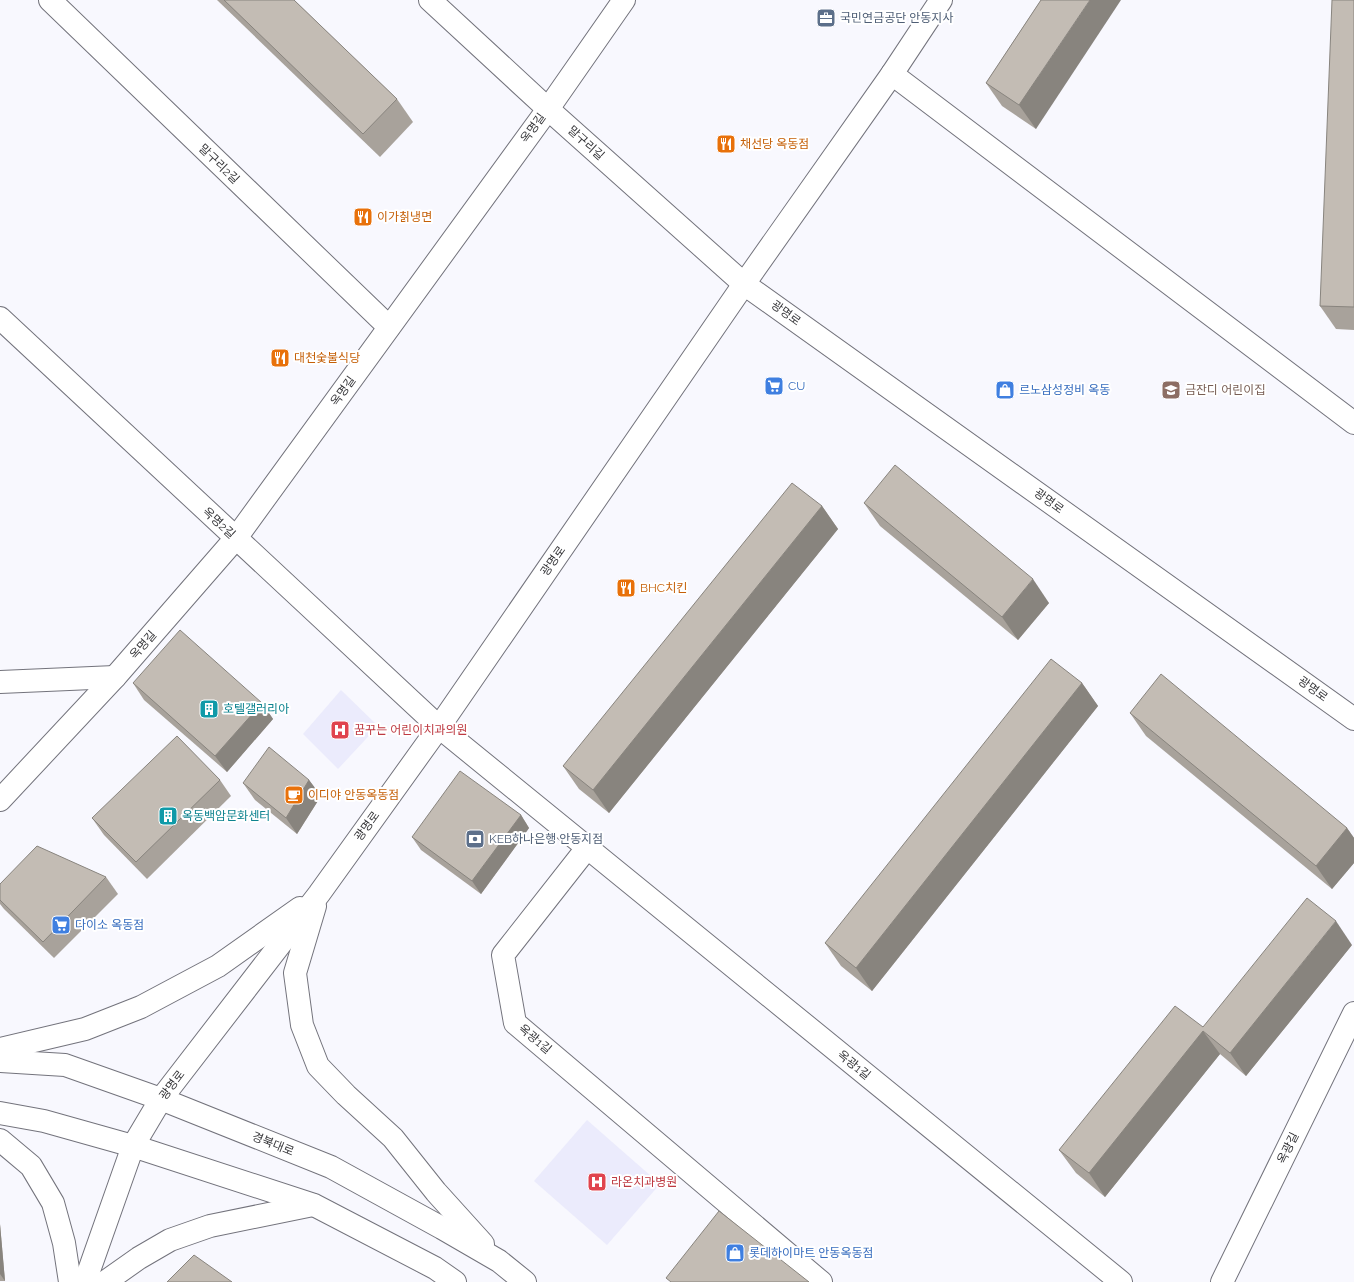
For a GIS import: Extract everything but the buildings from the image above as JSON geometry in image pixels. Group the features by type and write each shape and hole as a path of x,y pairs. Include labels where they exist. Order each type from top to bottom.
{"street":[{"name":"말구리2길","path":"50,0 389,327"},
{"name":"말구리길","path":"430,0 548,109 744,284"},
{"name":"옥명길","path":"0,800 115,677 236,538 548,109 624,0"},
{"name":"광명로","path":"85,1282 133,1146 161,1099 318,894 439,727 744,284 892,74 941,0"},
{"path":"892,74 1354,423"},
{"name":"광명로","path":"744,284 1354,719"},
{"name":"옥명2길","path":"0,318 439,727"},
{"path":"0,682 115,677"},
{"name":"옥광1길","path":"439,727 1122,1282"},
{"name":"옥광1길","path":"587,848 503,955 515,1022 821,1282"},
{"path":"0,1048 85,1029 141,1007 218,966 318,894"},
{"path":"318,894 295,974 302,1025 318,1066 346,1096 393,1138 436,1192 499,1261"},
{"name":"옥광길","path":"1222,1282 1354,1013"},
{"name":"경북대로","path":"0,1060 65,1065 161,1099 331,1167 499,1261 525,1282"},
{"path":"0,1113 44,1120 133,1146 314,1205 435,1268 455,1282"},
{"path":"0,1140 32,1166 53,1203 64,1243 70,1282"},
{"path":"105,1282 139,1258 170,1240 210,1226 314,1205"}],"shaded area":[{"name":"꿈꾸는 어린이치과의원","path":"341,690 378,726 338,769 303,734"},
{"name":"라온치과병원","path":"587,1120 660,1184 607,1245 534,1181"}],"place":[{"name":"국민연금공단 안동지사","path":"826,18"},
{"name":"채선당 옥동점","path":"726,144"},
{"name":"이가칡냉면","path":"363,217"},
{"name":"대천숯불식당","path":"280,358"},
{"name":"CU","path":"774,386"},
{"name":"르노삼성정비 옥동","path":"1005,390"},
{"name":"금잔디 어린이집","path":"1171,390"},
{"name":"BHC치킨","path":"626,588"},
{"name":"호텔갤러리아","path":"209,709"},
{"name":"꿈꾸는 어린이치과의원","path":"340,730"},
{"name":"이디야 안동옥동점","path":"294,795"},
{"name":"옥동백암문화센터","path":"168,816"},
{"name":"KEB하나은행 안동지점","path":"475,839"},
{"name":"다이소 옥동점","path":"61,925"},
{"name":"라온치과병원","path":"597,1182"},
{"name":"롯데하이마트 안동옥동점","path":"735,1253"}]}
